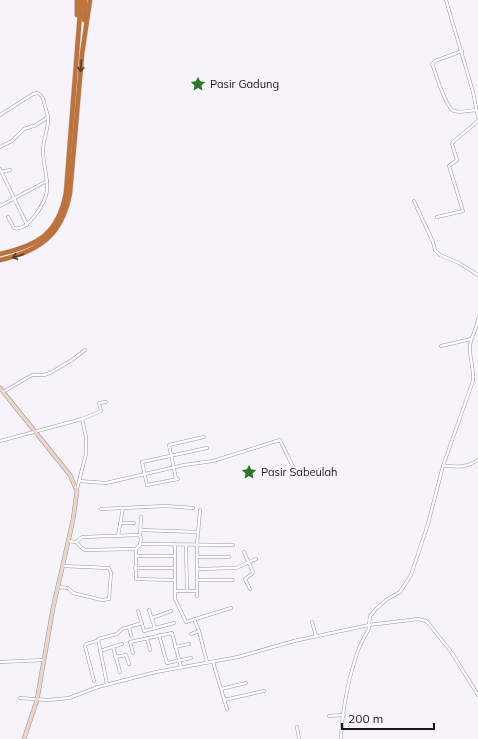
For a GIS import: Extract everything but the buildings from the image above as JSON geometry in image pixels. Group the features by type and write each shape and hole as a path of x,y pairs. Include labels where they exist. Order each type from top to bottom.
{"highway":[{"path":"77,0 79,53"},
{"path":"0,260 18,256 37,247 53,232 65,214 70,193 81,0"},
{"path":"0,254 26,248 40,240 51,230 57,221 62,208 66,193 85,0"},
{"path":"79,53 90,0"}],"street":[{"path":"446,0 462,51 478,116"},
{"path":"462,51 434,61 432,64 443,94 451,109 458,111 476,110"},
{"path":"0,115 33,94 38,93 42,96 48,117 43,148 47,181 45,198 27,225 14,229 8,217"},
{"path":"0,147 12,141 24,129 36,125 48,117"},
{"path":"437,217 463,211 449,166 457,160 452,144 478,121"},
{"path":"10,170 1,170 27,225"},
{"path":"0,206 47,181"},
{"path":"414,201 436,250 440,255 459,263 478,275"},
{"path":"341,739 344,714 356,657 369,628 370,616 386,600 400,592 411,575 428,524 443,466 473,381 474,369 470,349 471,339 478,327 478,319"},
{"path":"441,346 471,339"},
{"path":"4,392 32,375 44,375 50,373 72,360 85,350"},
{"path":"0,388 70,475 77,491"},
{"path":"0,441 82,419 100,411 99,404 106,402"},
{"path":"24,739 37,700 53,608 86,454 86,437 82,419"},
{"path":"204,437 169,444 171,456 177,479 147,485 142,462 171,456 207,448"},
{"path":"79,481 106,483 213,461 280,440 297,475 323,469"},
{"path":"443,466 461,467 472,464 478,460"},
{"path":"101,509 166,506 193,508"},
{"path":"118,536 123,508"},
{"path":"197,596 197,545 200,510"},
{"path":"141,517 140,544 136,549 136,579 175,580"},
{"path":"120,523 134,524"},
{"path":"141,530 198,532"},
{"path":"76,542 82,537 140,536"},
{"path":"68,541 76,542 85,550 136,549"},
{"path":"140,544 233,545"},
{"path":"175,544 176,602 186,622 231,608"},
{"path":"186,545 187,591"},
{"path":"244,552 253,573 245,579 250,589"},
{"path":"136,556 175,556"},
{"path":"197,557 229,557"},
{"path":"197,569 236,568 256,559"},
{"path":"58,587 68,588 73,593 102,600 110,599 111,573 109,568 62,566"},
{"path":"135,568 175,568"},
{"path":"197,580 233,580"},
{"path":"176,591 197,591"},
{"path":"149,610 155,628"},
{"path":"138,611 144,631 174,623"},
{"path":"152,618 171,611"},
{"path":"194,619 208,662"},
{"path":"20,698 60,700 107,684 181,667 238,657 316,636 369,625 418,619 426,621 452,653 478,695"},
{"path":"312,622 316,636"},
{"path":"94,681 85,646 86,644 97,641 99,638 117,634 120,630 142,623"},
{"path":"129,627 131,635"},
{"path":"191,634 199,631"},
{"path":"133,653 130,642 172,633 181,667"},
{"path":"159,635 167,663 191,658"},
{"path":"147,638 150,650"},
{"path":"97,641 107,684"},
{"path":"100,650 122,644"},
{"path":"176,647 189,644"},
{"path":"112,647 120,672"},
{"path":"115,657 126,654 129,664"},
{"path":"0,662 45,660"},
{"path":"213,662 227,709"},
{"path":"221,689 246,683"},
{"path":"224,700 264,691"},
{"path":"329,716 344,714"},
{"path":"297,727 299,739"}],"place":[{"name":"Pasir Gadung","path":"198,84"},
{"name":"Pasir Sabeulah","path":"249,472"}]}
